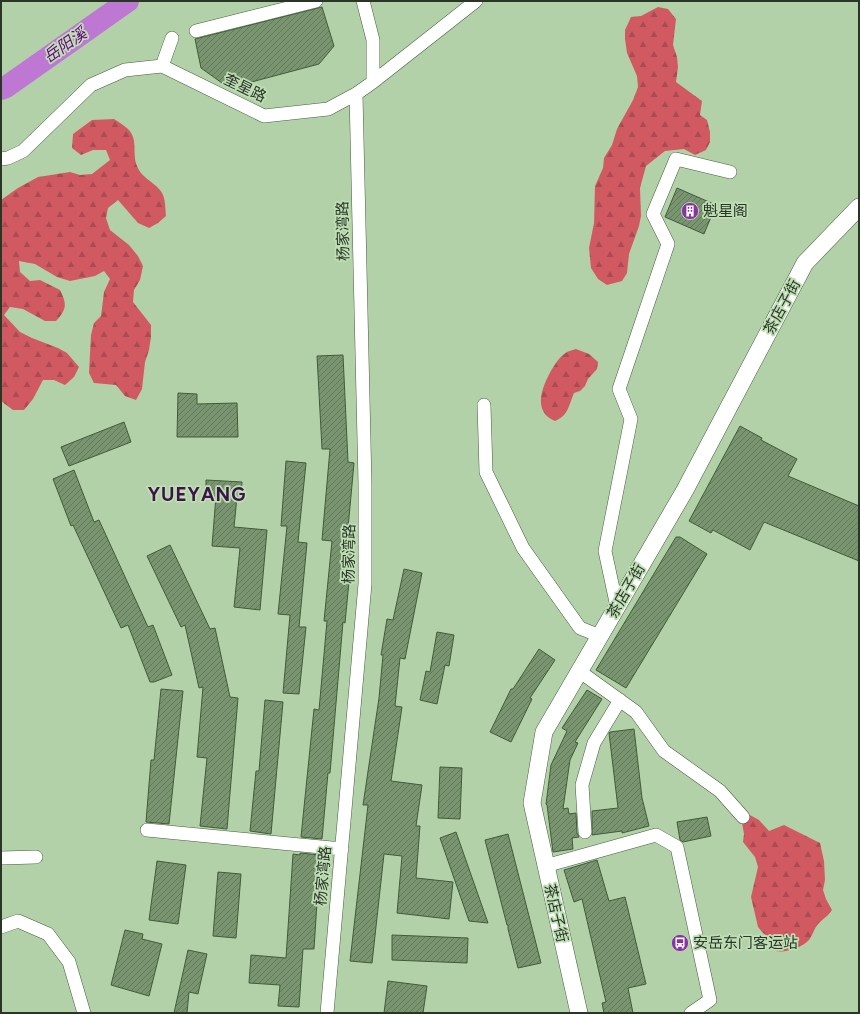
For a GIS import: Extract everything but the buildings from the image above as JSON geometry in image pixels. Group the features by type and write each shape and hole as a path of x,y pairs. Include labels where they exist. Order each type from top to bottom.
{"main road":[{"name":"茶店子街","path":"579,1013 532,803 544,732 685,490 805,263 859,207"}],"street":[{"path":"196,31 316,1"},
{"path":"363,1 373,40 373,82"},
{"name":"奎星路","path":"162,66 264,116 328,109 356,94 373,82 476,1"},
{"path":"1,159 8,158 23,151 91,86 125,70 162,66 172,38"},
{"name":"杨家湾路","path":"327,1013 365,584 365,476 356,94"},
{"path":"617,607 604,550 631,419 619,389 668,244 653,214 676,159 730,172"},
{"path":"484,405 486,472 523,548 580,628 600,636"},
{"path":"579,672 636,712 664,751 720,791 743,817"},
{"path":"585,832 582,785 594,742 620,700"},
{"path":"147,830 342,849"},
{"path":"545,866 656,835 677,847 710,1000 691,1013"},
{"path":"1,858 36,857"},
{"path":"1,927 18,921 48,934 69,962 84,1013"}],"green space":[{"path":"658,7 668,9 676,19 673,45 677,57 678,67 676,82 702,101 700,115 707,120 710,132 710,142 706,150 695,155 684,149 665,151 646,166 640,188 641,216 629,254 627,273 622,281 607,285 598,279 591,268 589,248 594,223 595,186 603,168 604,158 612,145 617,129 633,100 638,87 637,76 627,53 625,30 631,17 641,16"},
{"path":"114,119 126,127 132,134 137,166 144,176 160,190 165,206 166,216 149,228 138,223 118,200 108,208 106,218 110,230 129,245 138,256 143,266 140,280 134,290 133,302 151,325 151,337 145,362 142,389 136,400 125,396 116,385 94,383 89,373 91,335 94,323 101,316 104,292 110,279 104,271 95,276 70,281 57,277 35,264 19,261 20,272 30,281 40,280 60,290 65,303 64,310 56,321 45,321 23,309 10,307 4,315 20,332 67,353 79,367 74,377 65,385 54,380 43,380 33,399 24,410 13,410 1,401 1,200 18,188 38,177 70,172 80,175 92,174 110,160 106,150 93,150 81,155 72,148 73,134 92,120"},
{"path":"576,349 589,354 598,362 597,369 588,379 585,386 580,391 574,393 563,416 555,421 548,417 543,411 541,404 541,397 545,382 558,360 567,352"},
{"path":"750,815 759,820 769,831 784,825 820,843 824,861 825,880 823,890 832,910 817,925 809,940 793,949 776,951 769,937 758,927 751,897 758,867 755,857 743,842 744,834 741,817"}],"waterway":[{"name":"岳阳溪","path":"1,89 6,87 128,1"}],"place":[{"name":"魁星阁","path":"690,211"},
{"name":"安岳东门客运站","path":"680,943"}],"district":[{"name":"YUEYANG","path":"197,494"}]}
